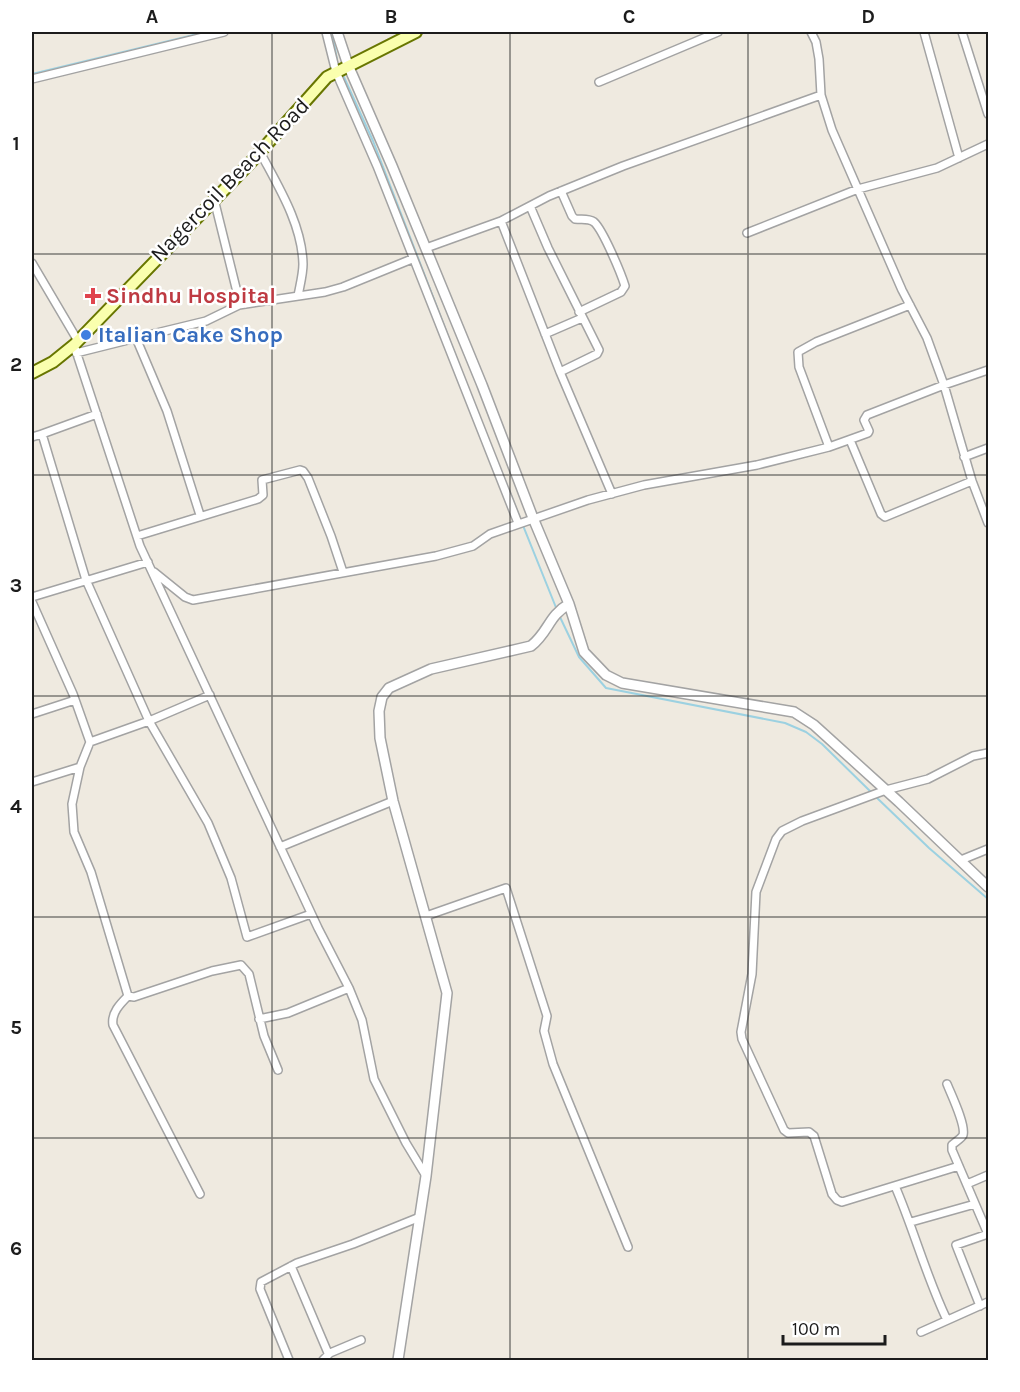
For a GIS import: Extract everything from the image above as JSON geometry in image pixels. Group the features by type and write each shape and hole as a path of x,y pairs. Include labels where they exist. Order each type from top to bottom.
{"main road":[{"name":"Nagercoil Beach Road","path":"32,373 76,346 260,152 327,77 416,32"}],"street":[{"path":"32,79 224,32"},
{"path":"326,32 336,72 374,156 412,259 519,523"},
{"path":"337,32 348,65 482,385 562,608 584,652 606,675 622,683 794,712 814,725 988,886"},
{"path":"599,82 718,32"},
{"path":"811,32 816,42 819,59 821,95 832,130 927,338 944,385 964,457 988,523"},
{"path":"924,32 959,158"},
{"path":"962,32 988,114"},
{"path":"426,248 501,221 561,191 623,166 821,95"},
{"path":"747,233 858,189 924,173 988,144"},
{"path":"260,152 285,197 297,233 303,263 298,296"},
{"path":"545,334 621,292 625,286 597,226 588,219 575,219 561,191"},
{"path":"214,199 236,288 246,303"},
{"path":"530,206 599,352 560,372"},
{"path":"501,221 560,372 612,494"},
{"path":"76,346 136,338 206,321 246,303 325,292 412,259"},
{"path":"32,262 76,346 147,562 311,914 349,988 366,1032 374,1078 406,1143 426,1176"},
{"path":"828,447 798,363 798,352 816,342 910,305"},
{"path":"136,338 167,411 200,515"},
{"path":"152,570 192,600 436,556 473,546 490,534 519,523 644,485 757,465 850,440 869,432 864,420 866,416 988,370"},
{"path":"32,437 97,414"},
{"path":"42,435 86,580 149,721 208,823 231,878 247,937 311,914"},
{"path":"850,440 881,514 885,517 972,481"},
{"path":"964,457 988,448"},
{"path":"137,536 258,499 263,495 262,480 266,477 296,470 303,471 331,536 343,572"},
{"path":"32,597 147,562"},
{"path":"32,602 75,700 90,742 80,767 72,804 74,832 91,872 128,996"},
{"path":"398,1360 426,1176 447,993 393,801 380,738 379,711 382,697 389,688 431,669 531,646 543,636 562,608"},
{"path":"90,742 149,721 210,695"},
{"path":"32,714 75,700"},
{"path":"959,1166 842,1202 834,1198 813,1135 806,1131 788,1133 784,1130 741,1035 752,974 756,892 777,836 784,829 793,825 886,790 928,779 973,756 988,753"},
{"path":"32,782 80,767"},
{"path":"280,847 393,801"},
{"path":"961,860 988,849"},
{"path":"426,916 506,888 547,1016 544,1031 553,1064 628,1247"},
{"path":"128,996 134,997 213,971 241,965 249,974 259,1019 278,1070"},
{"path":"259,1019 288,1013 349,988"},
{"path":"128,996 119,1004 113,1016 113,1025 201,1194"},
{"path":"947,1084 959,1113 963,1131 962,1136 951,1147 988,1234 956,1245 980,1306"},
{"path":"967,1184 988,1175"},
{"path":"895,1186 911,1222 931,1286 947,1320"},
{"path":"911,1222 975,1204"},
{"path":"289,1360 260,1286 263,1281 291,1266 420,1217"},
{"path":"291,1266 328,1353"},
{"path":"921,1332 988,1302"},
{"path":"323,1360 328,1353 361,1340"}],"waterway":[{"path":"32,74 206,32"},
{"path":"332,32 337,60"},
{"path":"343,75 373,141 470,393"},
{"path":"493,451 557,610"},
{"path":"559,615 579,657 606,688 785,723 806,732 822,744 871,792"},
{"path":"875,796 929,848 988,899"}],"place":[{"name":"Sindhu Hospital","path":"93,296"},
{"name":"Italian Cake Shop","path":"86,335"}]}
